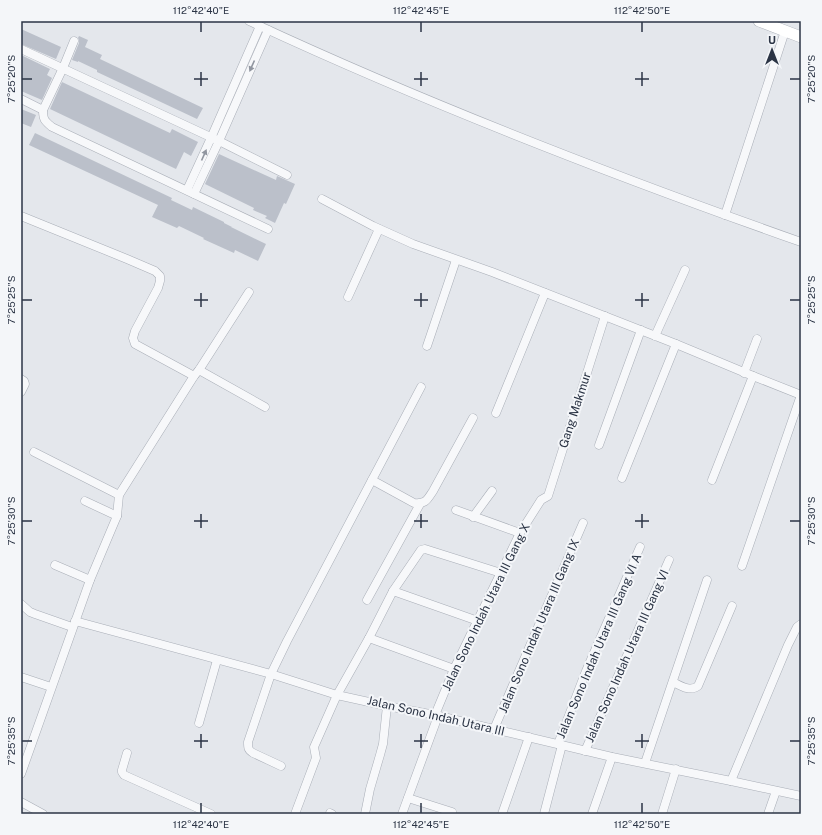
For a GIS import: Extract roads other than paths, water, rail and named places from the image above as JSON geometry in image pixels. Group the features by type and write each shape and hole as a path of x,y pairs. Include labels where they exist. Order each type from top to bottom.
{"street":[{"path":"249,21 405,90 548,149 801,242"},
{"path":"759,21 801,37"},
{"path":"191,192 264,28"},
{"path":"725,215 785,31"},
{"path":"74,41 43,110 44,120 52,127 268,229"},
{"path":"21,49 287,175"},
{"path":"21,99 43,110"},
{"path":"322,199 379,229 414,244 492,272 641,330 801,395 742,566"},
{"path":"21,216 127,258 155,271 160,276 160,281 158,288 135,331 133,338 135,344 265,407"},
{"path":"348,297 379,229"},
{"path":"426,346 456,260"},
{"path":"655,336 685,270"},
{"path":"21,774 90,580 117,516 119,495 249,292"},
{"path":"496,413 545,293"},
{"name":"Gang Makmur","path":"541,500 548,496 605,316"},
{"path":"600,445 641,330"},
{"path":"744,372 757,339"},
{"path":"622,478 676,344"},
{"path":"712,480 753,376"},
{"path":"21,379 25,384 21,392"},
{"path":"281,766 249,751 248,747 248,742 271,674 421,387"},
{"path":"367,600 420,504 426,501 433,491 473,418"},
{"path":"34,452 119,495"},
{"path":"372,480 414,503 420,504"},
{"path":"474,517 492,491"},
{"name":"Jalan Sono Indah Utara III Gang X","path":"402,814 454,669 520,533 541,500"},
{"path":"85,501 117,516"},
{"path":"456,510 520,533"},
{"name":"Jalan Sono Indah Utara III Gang IX","path":"494,729 583,523"},
{"name":"Jalan Sono Indah Utara III Gang VI A","path":"544,814 560,745 586,671 640,547"},
{"path":"295,814 316,758 314,747 337,695 369,638 392,591 421,550 425,549 501,573"},
{"name":"Jalan Sono Indah Utara III Gang VI","path":"585,751 669,560"},
{"path":"55,565 90,580"},
{"path":"644,763 707,580"},
{"path":"392,591 478,620"},
{"name":"Jalan Sono Indah Utara III","path":"21,604 30,612 35,614 271,674 337,695 437,715 612,757 801,796"},
{"path":"673,682 690,689 698,686 732,606"},
{"path":"731,781 788,646 798,626 801,624"},
{"path":"369,638 454,669"},
{"path":"199,723 217,660"},
{"path":"21,677 51,687"},
{"path":"365,814 370,788 383,744 387,706"},
{"path":"502,814 529,737"},
{"path":"127,753 122,770 124,775 211,814"},
{"path":"592,814 612,757"},
{"path":"662,814 676,769"},
{"path":"768,814 776,791"},
{"path":"408,798 452,812"},
{"path":"21,802 43,814"}]}
